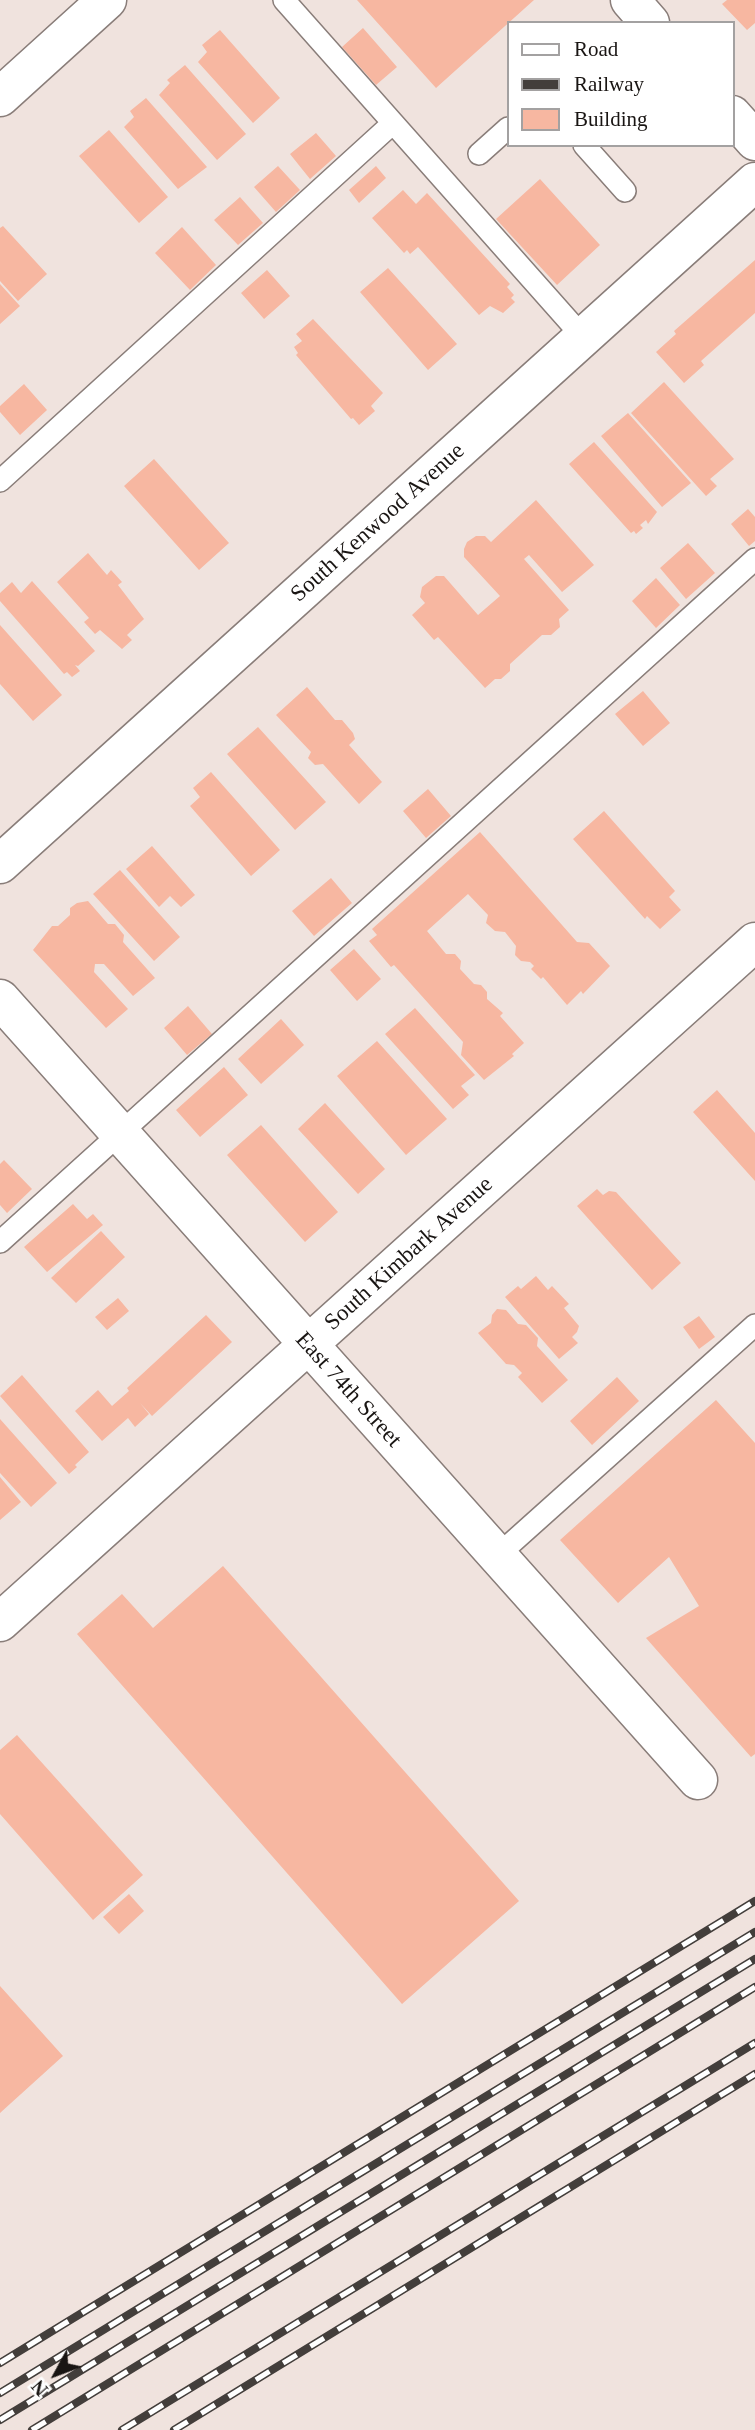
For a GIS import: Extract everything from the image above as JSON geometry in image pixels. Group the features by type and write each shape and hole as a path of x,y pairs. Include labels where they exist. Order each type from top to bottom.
{"street":[{"path":"0,97 107,0"},
{"path":"734,117 755,141"},
{"name":"South Kenwood Avenue","path":"0,864 755,182"},
{"name":"South Kimbark Avenue","path":"0,1622 755,942"},
{"name":"East 74th Street","path":"0,999 698,1780"}],"lane":[{"path":"284,0 583,337"},
{"path":"0,481 393,123"},
{"path":"480,154 506,130"},
{"path":"586,147 625,191"},
{"path":"0,1242 755,559"},
{"path":"497,1556 755,1325"}],"building":[{"path":"357,0 534,0 511,21 506,21 506,25 436,88"},
{"path":"727,0 755,0 755,23 747,30 722,4"},
{"path":"363,28 397,67 376,85 342,47"},
{"path":"220,30 280,98 253,123 198,62 207,52 202,45"},
{"path":"185,65 246,134 217,160 159,95 170,83 167,80"},
{"path":"146,98 207,167 178,189 124,127 134,117 130,111"},
{"path":"109,130 168,197 139,223 79,156"},
{"path":"316,133 336,156 310,179 290,154"},
{"path":"278,166 300,190 276,212 254,187"},
{"path":"376,166 386,178 359,203 349,190"},
{"path":"540,179 600,245 557,285 496,219"},
{"path":"403,190 416,204 427,193 510,284 507,287 514,295 511,298 515,302 503,313 490,306 479,315 418,247 410,254 407,250 404,253 372,218"},
{"path":"240,197 263,223 238,245 214,220"},
{"path":"3,226 47,274 18,301 0,281 0,228"},
{"path":"182,227 216,265 190,290 155,253"},
{"path":"755,260 755,313 701,361 704,365 684,383 656,352 676,334 674,331"},
{"path":"388,268 457,344 428,370 360,292"},
{"path":"267,270 290,296 264,319 241,293"},
{"path":"0,284 20,306 0,324"},
{"path":"313,319 383,393 371,406 375,411 359,425 296,355 298,353 294,347 302,341 296,334"},
{"path":"664,382 734,459 710,479 717,486 706,496 631,413"},
{"path":"24,384 47,410 20,435 0,412 0,406"},
{"path":"628,413 691,483 662,507 601,436"},
{"path":"594,442 657,512 648,524 646,520 640,525 643,528 636,534 634,531 631,533 569,464"},
{"path":"154,459 229,543 199,570 124,486"},
{"path":"536,500 594,565 562,592 529,555 524,559 569,610 559,619 560,627 551,635 542,635 510,664 510,671 485,688 438,637 434,640 412,615 425,603 420,597 422,587 436,576 444,576 478,615 500,596 464,557 464,549 467,542 476,536 485,536 491,542"},
{"path":"748,509 755,517 755,541 749,546 731,524"},
{"path":"688,543 715,573 686,599 660,568"},
{"path":"88,553 107,575 111,570 122,582 118,585 144,619 127,635 132,640 122,649 100,630 95,634 84,622 89,618 57,582"},
{"path":"656,578 680,605 656,628 632,601"},
{"path":"32,581 95,651 78,666 75,665 80,671 72,677 67,672 64,674 0,601 0,593 12,582 21,593"},
{"path":"0,625 62,695 33,721 0,684"},
{"path":"307,687 335,720 342,720 353,733 355,739 349,745 382,782 359,804 323,764 315,765 308,758 311,752 276,715"},
{"path":"643,691 670,723 643,746 615,714"},
{"path":"258,727 326,802 295,830 227,754"},
{"path":"211,772 280,850 251,876 190,806 200,797 193,788"},
{"path":"428,789 451,816 426,838 403,811"},
{"path":"604,811 675,891 669,897 681,910 660,929 647,916 645,919 573,839"},
{"path":"480,832 577,942 589,943 610,966 583,994 581,991 567,1005 543,977 541,979 531,969 534,966 530,962 521,961 515,955 516,946 505,932 495,931 486,923 488,915 468,894 427,931 446,954 455,954 461,961 460,969 474,984 481,985 487,992 487,999 503,1013 500,1016 524,1043 512,1054 514,1056 484,1080 461,1055 463,1042 369,941 377,935 372,929"},
{"path":"152,846 195,895 181,907 170,896 159,907 126,869"},
{"path":"120,870 180,937 154,961 93,894"},
{"path":"331,878 352,903 314,936 292,911"},
{"path":"88,901 108,924 115,924 124,935 123,942 155,978 133,996 104,964 95,964 94,972 128,1009 106,1028 33,950 52,926 58,926 70,915 70,908 77,903"},
{"path":"354,949 381,979 357,1001 330,970"},
{"path":"188,1006 212,1034 187,1055 164,1028"},
{"path":"415,1008 475,1075 461,1086 469,1095 453,1109 385,1034"},
{"path":"281,1019 304,1045 261,1084 238,1059"},
{"path":"377,1041 447,1119 406,1155 337,1076"},
{"path":"224,1067 248,1095 200,1137 176,1110"},
{"path":"717,1090 755,1133 755,1181 693,1112"},
{"path":"325,1103 385,1169 358,1194 298,1129"},
{"path":"261,1125 338,1212 305,1242 227,1155"},
{"path":"4,1160 32,1189 7,1213 0,1205 0,1164"},
{"path":"597,1189 603,1195 609,1191 616,1192 681,1263 652,1290 577,1206"},
{"path":"73,1204 87,1219 93,1214 103,1225 47,1272 24,1247"},
{"path":"101,1231 125,1257 76,1303 51,1278"},
{"path":"536,1276 548,1290 552,1286 569,1304 564,1308 579,1326 572,1337 578,1343 559,1359 505,1297 518,1286 521,1289"},
{"path":"118,1298 129,1311 107,1330 95,1317"},
{"path":"497,1309 506,1310 518,1324 526,1325 538,1338 537,1346 568,1380 542,1403 518,1377 522,1373 514,1365 506,1364 478,1333 491,1323 492,1315"},
{"path":"206,1315 232,1342 152,1416 140,1403 149,1414 135,1427 128,1418 102,1441 75,1411 98,1390 112,1406 129,1391 127,1388"},
{"path":"699,1316 715,1337 699,1349 683,1327"},
{"path":"22,1375 89,1452 69,1474 0,1396"},
{"path":"617,1377 639,1401 592,1445 570,1421"},
{"path":"716,1400 755,1443 755,1754 751,1757 646,1638 699,1606 669,1557 618,1603 560,1540"},
{"path":"0,1419 57,1483 31,1507 0,1473"},
{"path":"0,1477 21,1502 0,1520"},
{"path":"223,1566 519,1901 402,2004 77,1634 122,1594 153,1628"},
{"path":"17,1735 143,1875 93,1920 0,1814 0,1750"},
{"path":"129,1894 144,1911 119,1934 103,1917"},
{"path":"0,1986 63,2056 0,2113"}],"railway":[{"path":"0,2363 755,1901"},
{"path":"0,2393 755,1932"},
{"path":"0,2420 755,1959"},
{"path":"32,2430 755,1987"},
{"path":"122,2430 755,2043"},
{"path":"174,2430 755,2074"}]}
